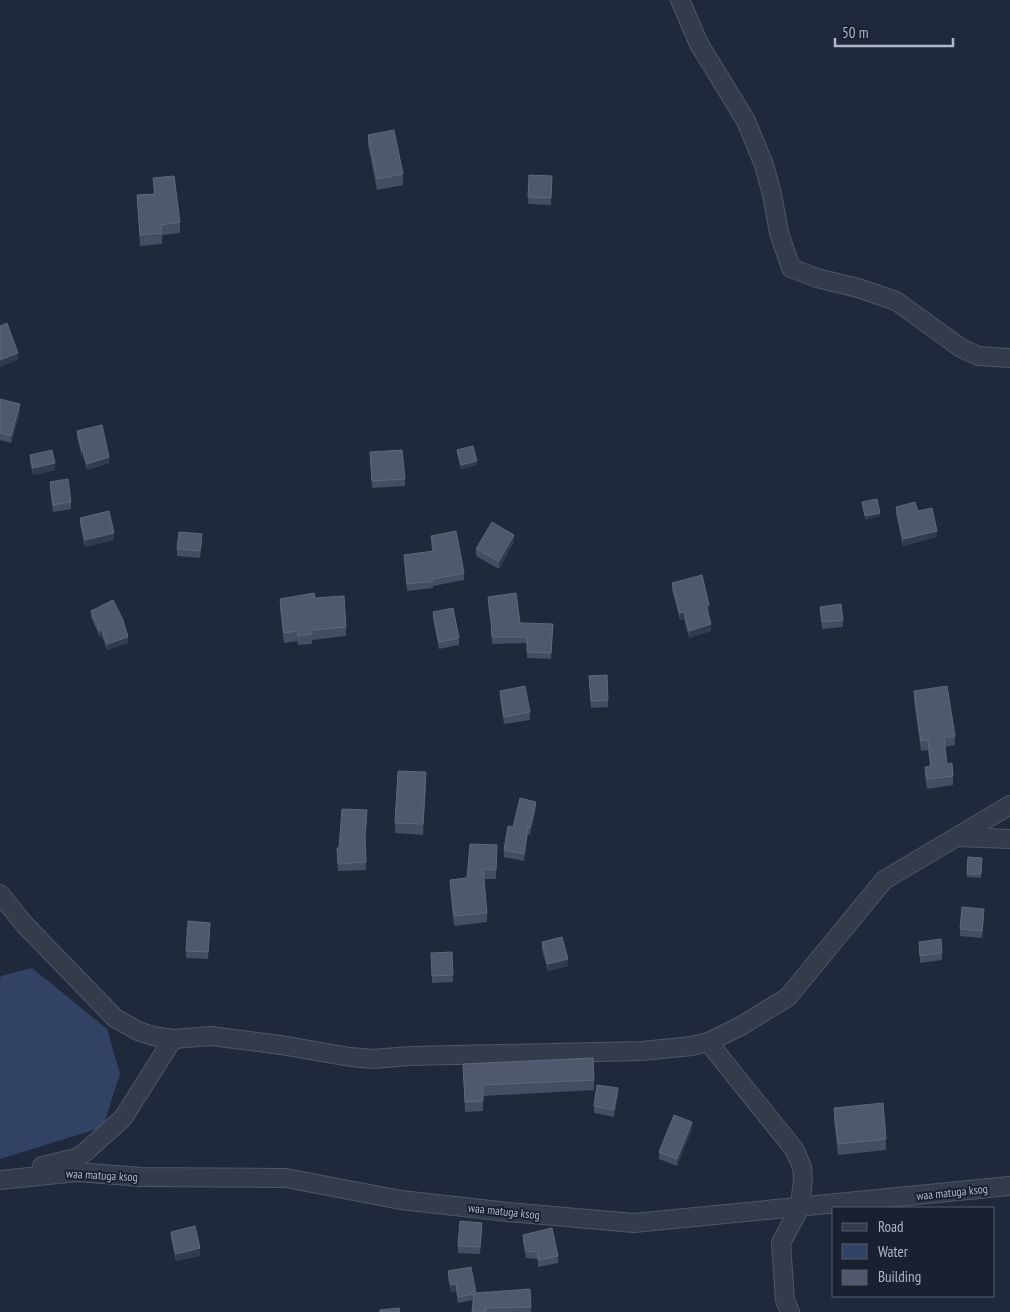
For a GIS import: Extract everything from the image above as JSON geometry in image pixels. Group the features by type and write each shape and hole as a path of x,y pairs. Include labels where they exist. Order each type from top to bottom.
{"street":[{"path":"680,0 699,44 746,121 764,165 772,194 779,233 791,268 817,278 858,288 896,301 961,348 978,356 1010,358"},
{"path":"0,894 42,944 115,1018 138,1031 153,1036 173,1039 212,1036 373,1059 410,1056 642,1051 692,1046 708,1042 741,1026 788,997 884,880 1010,805"},
{"path":"956,837 1010,839"},
{"path":"0,1178 76,1158 92,1148 123,1118 173,1039"},
{"path":"708,1042 794,1149 802,1167 803,1178 800,1207 781,1244 785,1300 790,1312"},
{"name":"waa matuga ksog","path":"0,1178 77,1172 141,1177 286,1178 401,1200 508,1212 634,1222 1010,1186"}],"water":[{"path":"32,968 107,1029 120,1074 103,1127 0,1159 0,979 1,976"}],"building":[{"path":"394,130 403,174 377,179 368,135"},
{"path":"529,175 552,176 551,198 528,197"},
{"path":"174,176 180,222 161,225 162,233 140,235 137,195 155,194 153,178"},
{"path":"7,323 18,353 0,360 0,326"},
{"path":"0,399 20,404 11,436 0,433"},
{"path":"102,425 109,457 87,464 77,431"},
{"path":"473,446 477,461 461,465 457,450"},
{"path":"52,450 55,463 33,468 30,455"},
{"path":"402,450 405,479 372,481 370,452"},
{"path":"68,479 71,502 53,505 50,482"},
{"path":"877,499 880,513 865,516 862,502"},
{"path":"915,502 918,511 932,508 937,531 903,539 896,507"},
{"path":"109,511 114,533 85,540 80,518"},
{"path":"492,522 514,535 499,561 476,549"},
{"path":"456,531 464,573 433,579 433,581 407,584 404,555 434,551 431,536"},
{"path":"179,532 202,534 200,551 177,549"},
{"path":"702,575 709,605 706,606 711,624 689,631 684,612 680,613 672,583"},
{"path":"314,593 315,598 344,596 346,627 312,630 312,634 298,636 297,631 284,633 280,599"},
{"path":"516,593 520,623 553,624 551,653 527,652 527,637 492,637 488,597"},
{"path":"113,600 123,620 128,637 107,644 102,630 100,631 91,611"},
{"path":"841,604 843,620 822,622 820,607"},
{"path":"453,608 459,638 439,642 433,612"},
{"path":"607,675 608,700 591,701 589,676"},
{"path":"525,686 530,712 504,717 500,691"},
{"path":"947,686 955,736 944,738 947,764 952,763 953,776 927,779 925,767 931,766 928,740 921,741 914,691"},
{"path":"398,771 426,772 423,824 395,823"},
{"path":"520,798 536,802 530,828 528,827 524,854 504,850 508,826 513,827"},
{"path":"342,809 367,810 366,862 338,864 337,848 339,848"},
{"path":"470,844 497,845 496,870 483,869 487,913 454,916 450,880 467,878"},
{"path":"968,857 982,858 981,874 967,874"},
{"path":"962,907 984,909 982,931 960,929"},
{"path":"188,921 210,923 208,952 186,951"},
{"path":"562,937 568,959 548,964 542,942"},
{"path":"941,939 942,953 920,956 919,942"},
{"path":"452,952 453,975 432,976 431,953"},
{"path":"593,1058 594,1080 483,1085 483,1101 465,1102 463,1064"},
{"path":"597,1085 618,1088 614,1110 594,1106"},
{"path":"883,1103 886,1139 838,1144 834,1108"},
{"path":"674,1115 692,1122 677,1159 659,1152"},
{"path":"460,1221 482,1223 480,1247 458,1246"},
{"path":"195,1226 200,1248 176,1254 171,1232"},
{"path":"552,1228 558,1256 538,1260 538,1252 526,1251 523,1235"},
{"path":"471,1267 476,1293 530,1289 531,1307 486,1308 486,1312 472,1312 474,1294 458,1297 456,1284 451,1285 448,1271"},
{"path":"399,1308 400,1312 380,1312 380,1310"}]}
